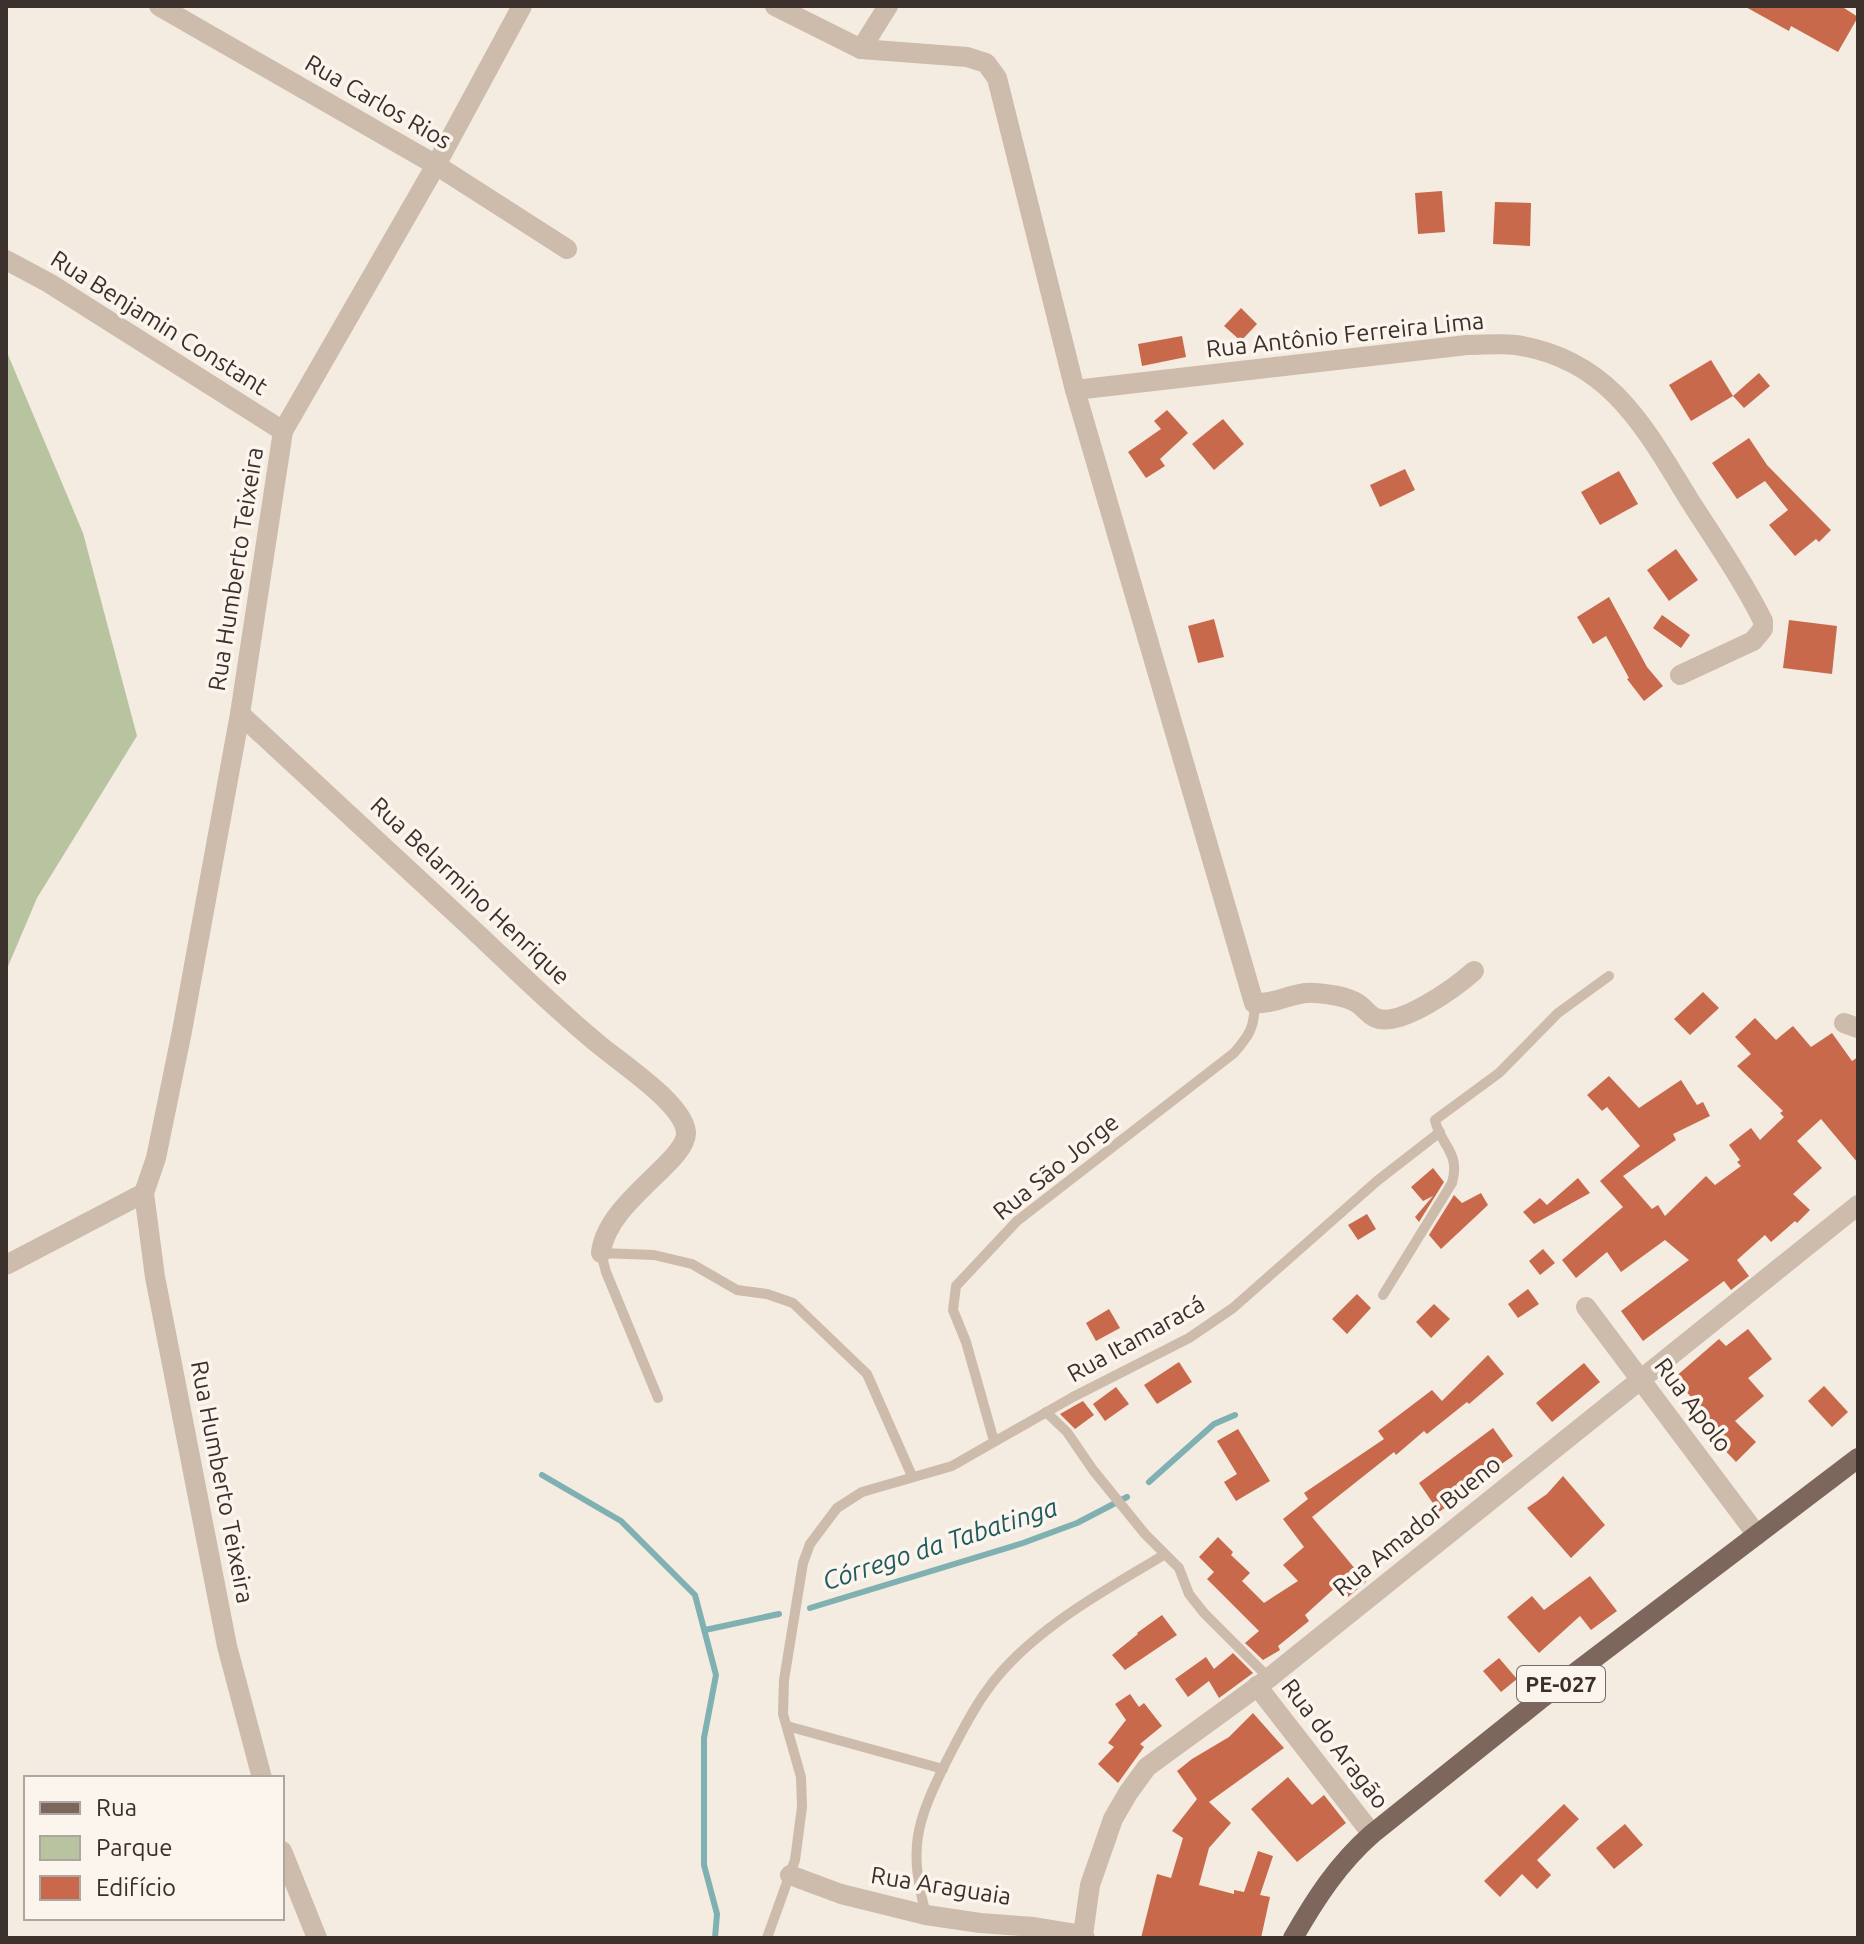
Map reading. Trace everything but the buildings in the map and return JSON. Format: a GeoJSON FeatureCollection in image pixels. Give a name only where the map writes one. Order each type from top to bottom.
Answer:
{"type":"FeatureCollection","features":[{"type":"Feature","properties":{"kind":"main road","name":"PE-027"},"geometry":{"type":"LineString","coordinates":[[1293,1938],[1325,1884],[1349,1854],[1372,1834],[1542,1698],[1858,1458]]}},
{"type":"Feature","properties":{"kind":"street","name":"Rua Carlos Rios"},"geometry":{"type":"LineString","coordinates":[[159,6],[436,165],[567,249]]}},
{"type":"Feature","properties":{"kind":"street","name":"Rua Humberto Teixeira"},"geometry":{"type":"LineString","coordinates":[[261,1776],[227,1646],[155,1277],[144,1193],[156,1158],[182,1031],[240,714],[283,431],[436,165],[522,6]]}},
{"type":"Feature","properties":{"kind":"street"},"geometry":{"type":"LineString","coordinates":[[775,6],[861,49],[967,57],[978,59],[993,69],[1001,89],[1075,390],[1254,1003],[1268,1004],[1297,994],[1319,993],[1349,999],[1373,1017],[1392,1021],[1412,1012],[1474,971]]}},
{"type":"Feature","properties":{"kind":"street"},"geometry":{"type":"LineString","coordinates":[[861,49],[888,6]]}},
{"type":"Feature","properties":{"kind":"street","name":"Rua Benjamin Constant"},"geometry":{"type":"LineString","coordinates":[[6,260],[49,283],[283,431]]}},
{"type":"Feature","properties":{"kind":"street","name":"Rua Antônio Ferreira Lima"},"geometry":{"type":"LineString","coordinates":[[1075,390],[1467,345],[1514,344],[1551,352],[1582,366],[1612,389],[1642,423],[1763,621],[1760,635],[1753,641],[1680,675]]}},
{"type":"Feature","properties":{"kind":"street","name":"Rua Belarmino Henrique"},"geometry":{"type":"LineString","coordinates":[[240,714],[581,1030],[668,1102],[683,1120],[685,1140],[609,1226],[601,1253]]}},
{"type":"Feature","properties":{"kind":"street"},"geometry":{"type":"LineString","coordinates":[[6,1265],[144,1193]]}},
{"type":"Feature","properties":{"kind":"street","name":"Rua Amador Bueno"},"geometry":{"type":"LineString","coordinates":[[1084,1937],[1090,1885],[1099,1856],[1113,1819],[1147,1767],[1263,1682],[1858,1205]]}},
{"type":"Feature","properties":{"kind":"street","name":"Rua Apolo"},"geometry":{"type":"LineString","coordinates":[[1586,1307],[1757,1535]]}},
{"type":"Feature","properties":{"kind":"street","name":"Rua do Aragão"},"geometry":{"type":"LineString","coordinates":[[1263,1682],[1372,1834]]}},
{"type":"Feature","properties":{"kind":"street"},"geometry":{"type":"LineString","coordinates":[[284,1856],[317,1938]]}},
{"type":"Feature","properties":{"kind":"street","name":"Rua Araguaia"},"geometry":{"type":"LineString","coordinates":[[790,1875],[841,1894],[926,1915],[1018,1925],[1084,1937]]}},
{"type":"Feature","properties":{"kind":"lane","name":"Rua Itamaracá"},"geometry":{"type":"LineString","coordinates":[[787,1726],[782,1701],[784,1680],[803,1563],[820,1528],[837,1508],[862,1492],[952,1466],[1046,1412],[1189,1338],[1233,1308],[1438,1129],[1437,1118],[1499,1073],[1538,1031],[1609,976]]}},
{"type":"Feature","properties":{"kind":"lane","name":"Rua São Jorge"},"geometry":{"type":"LineString","coordinates":[[994,1441],[966,1342],[953,1310],[956,1286],[1017,1221],[1234,1053],[1251,1034],[1254,1003]]}},
{"type":"Feature","properties":{"kind":"lane"},"geometry":{"type":"LineString","coordinates":[[1383,1295],[1452,1183],[1454,1159],[1438,1129]]}},
{"type":"Feature","properties":{"kind":"lane"},"geometry":{"type":"LineString","coordinates":[[658,1398],[601,1253],[654,1255],[692,1264],[737,1290],[782,1297],[793,1303],[867,1374],[912,1476]]}},
{"type":"Feature","properties":{"kind":"lane"},"geometry":{"type":"LineString","coordinates":[[1046,1412],[1067,1432],[1093,1470],[1164,1555],[1179,1568],[1189,1594],[1263,1682]]}},
{"type":"Feature","properties":{"kind":"lane"},"geometry":{"type":"LineString","coordinates":[[926,1915],[916,1879],[916,1845],[927,1803],[985,1692],[1032,1643],[1093,1598],[1164,1555]]}},
{"type":"Feature","properties":{"kind":"lane"},"geometry":{"type":"LineString","coordinates":[[787,1726],[943,1769]]}},
{"type":"Feature","properties":{"kind":"lane"},"geometry":{"type":"LineString","coordinates":[[767,1938],[795,1860],[802,1807],[801,1777],[787,1726]]}},
{"type":"Feature","properties":{"kind":"green space"},"geometry":{"type":"Polygon","coordinates":[[[6,350],[83,533],[137,736],[37,898],[6,971],[6,350]]]}},
{"type":"Feature","properties":{"kind":"waterway","name":"Córrego da Tabatinga"},"geometry":{"type":"LineString","coordinates":[[1149,1482],[1214,1424],[1235,1415]]}},
{"type":"Feature","properties":{"kind":"waterway","name":"Córrego da Tabatinga"},"geometry":{"type":"LineString","coordinates":[[542,1475],[621,1521],[695,1595],[716,1675],[704,1738],[704,1865],[717,1914],[715,1938]]}},
{"type":"Feature","properties":{"kind":"waterway","name":"Córrego da Tabatinga"},"geometry":{"type":"LineString","coordinates":[[810,1608],[1023,1543],[1077,1523],[1127,1497]]}},
{"type":"Feature","properties":{"kind":"waterway","name":"Córrego da Tabatinga"},"geometry":{"type":"LineString","coordinates":[[705,1630],[779,1614]]}}]}
